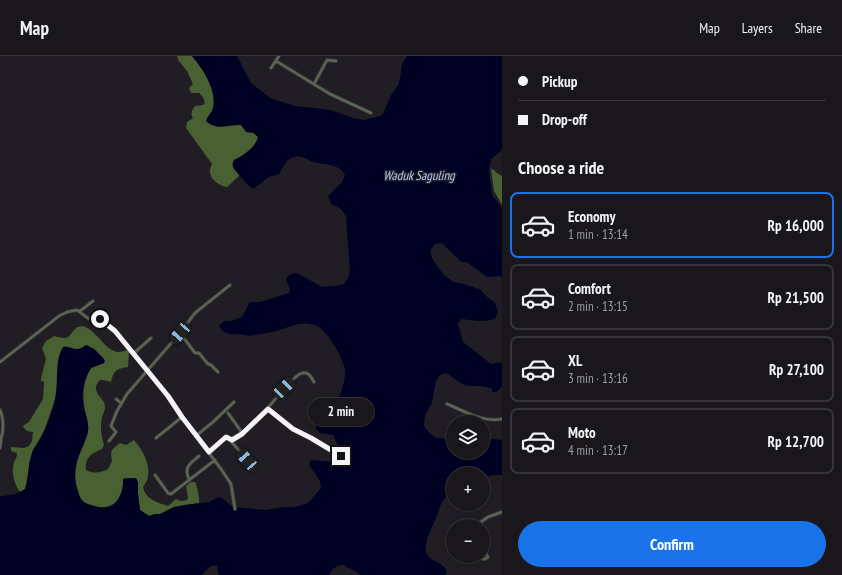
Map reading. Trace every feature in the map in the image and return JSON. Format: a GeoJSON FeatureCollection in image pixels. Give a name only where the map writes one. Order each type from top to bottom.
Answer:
{"type":"FeatureCollection","features":[{"type":"Feature","properties":{"kind":"street"},"geometry":{"type":"LineString","coordinates":[[270,68],[279,56]]}},
{"type":"Feature","properties":{"kind":"street"},"geometry":{"type":"LineString","coordinates":[[314,84],[327,60],[336,61]]}},
{"type":"Feature","properties":{"kind":"street"},"geometry":{"type":"LineString","coordinates":[[276,61],[348,103],[371,113]]}},
{"type":"Feature","properties":{"kind":"street"},"geometry":{"type":"LineString","coordinates":[[109,442],[116,433],[111,425],[121,403],[127,394],[180,333],[199,308],[230,285]]}},
{"type":"Feature","properties":{"kind":"street"},"geometry":{"type":"LineString","coordinates":[[80,311],[93,301]]}},
{"type":"Feature","properties":{"kind":"street"},"geometry":{"type":"LineString","coordinates":[[0,362],[59,316],[75,310],[80,311],[89,319],[100,319],[115,331],[134,354],[168,396],[215,460],[231,483],[235,509]]}},
{"type":"Feature","properties":{"kind":"street"},"geometry":{"type":"LineString","coordinates":[[180,333],[195,353],[199,353],[208,364],[218,372]]}},
{"type":"Feature","properties":{"kind":"street"},"geometry":{"type":"LineString","coordinates":[[134,354],[151,338]]}},
{"type":"Feature","properties":{"kind":"street"},"geometry":{"type":"LineString","coordinates":[[209,452],[226,437],[233,440],[243,434],[268,409],[284,388],[299,374],[308,374],[314,382]]}},
{"type":"Feature","properties":{"kind":"street"},"geometry":{"type":"LineString","coordinates":[[116,399],[121,403]]}},
{"type":"Feature","properties":{"kind":"street"},"geometry":{"type":"LineString","coordinates":[[197,435],[234,402]]}},
{"type":"Feature","properties":{"kind":"street"},"geometry":{"type":"LineString","coordinates":[[447,404],[479,417],[491,420],[502,419]]}},
{"type":"Feature","properties":{"kind":"street"},"geometry":{"type":"LineString","coordinates":[[268,409],[293,429],[341,456]]}},
{"type":"Feature","properties":{"kind":"street"},"geometry":{"type":"LineString","coordinates":[[0,410],[3,422],[0,448]]}},
{"type":"Feature","properties":{"kind":"street"},"geometry":{"type":"LineString","coordinates":[[228,413],[243,434]]}},
{"type":"Feature","properties":{"kind":"street"},"geometry":{"type":"LineString","coordinates":[[156,438],[182,417]]}},
{"type":"Feature","properties":{"kind":"street"},"geometry":{"type":"LineString","coordinates":[[228,438],[254,468]]}},
{"type":"Feature","properties":{"kind":"street"},"geometry":{"type":"LineString","coordinates":[[189,479],[186,473],[188,467],[199,456]]}},
{"type":"Feature","properties":{"kind":"street"},"geometry":{"type":"LineString","coordinates":[[155,475],[170,494],[215,460]]}},
{"type":"Feature","properties":{"kind":"street"},"geometry":{"type":"LineString","coordinates":[[485,519],[502,512]]}},
{"type":"Feature","properties":{"kind":"green space"},"geometry":{"type":"Polygon","coordinates":[[[177,56],[192,56],[207,77],[213,93],[214,102],[208,117],[210,124],[218,127],[241,125],[258,137],[252,148],[234,160],[234,168],[240,175],[227,187],[218,184],[213,179],[210,173],[212,164],[186,128],[187,122],[193,118],[192,112],[195,106],[203,105],[205,103],[203,97],[199,93],[191,93],[189,88],[193,84],[187,71],[178,60],[177,56]]]}},
{"type":"Feature","properties":{"kind":"green space"},"geometry":{"type":"Polygon","coordinates":[[[491,169],[502,176],[502,205],[494,191],[491,169]]]}},
{"type":"Feature","properties":{"kind":"green space"},"geometry":{"type":"Polygon","coordinates":[[[83,326],[92,331],[109,348],[118,352],[127,350],[129,352],[128,367],[121,368],[116,371],[111,382],[100,380],[97,384],[97,392],[105,404],[101,428],[104,445],[102,449],[90,456],[86,462],[86,470],[97,472],[108,469],[112,461],[111,452],[113,449],[120,443],[126,445],[134,440],[147,461],[148,477],[143,487],[149,498],[168,506],[176,499],[181,501],[187,500],[186,486],[191,482],[195,482],[197,486],[199,503],[174,507],[160,514],[149,516],[140,510],[138,482],[134,478],[124,478],[121,494],[112,506],[107,508],[99,508],[81,499],[76,484],[75,472],[88,432],[84,403],[84,385],[91,368],[104,363],[104,359],[94,349],[86,345],[79,349],[71,348],[59,363],[58,389],[55,400],[44,431],[34,449],[29,464],[29,476],[25,489],[20,492],[18,489],[13,470],[17,453],[11,451],[11,447],[24,448],[29,446],[32,441],[33,432],[27,431],[23,427],[29,422],[43,399],[44,382],[41,381],[41,378],[46,359],[42,348],[46,341],[54,336],[66,338],[77,327],[83,326]]]}},
{"type":"Feature","properties":{"kind":"water","name":"Waduk Saguling"},"geometry":{"type":"Polygon","coordinates":[[[192,56],[237,56],[251,83],[270,98],[295,106],[331,110],[353,118],[364,120],[383,114],[391,95],[399,84],[402,64],[407,56],[502,56],[502,150],[491,159],[489,171],[492,195],[502,208],[502,278],[500,276],[487,277],[467,262],[461,262],[442,243],[435,244],[430,251],[433,260],[443,274],[453,282],[481,290],[495,303],[498,312],[495,319],[478,321],[462,319],[458,323],[463,342],[491,364],[502,362],[502,387],[496,392],[493,392],[491,388],[488,387],[469,386],[460,383],[446,373],[440,375],[436,381],[432,403],[425,416],[424,426],[430,433],[433,436],[446,439],[446,459],[490,459],[490,439],[502,440],[502,475],[490,476],[490,467],[446,467],[446,498],[442,502],[426,545],[427,554],[431,559],[445,568],[447,572],[445,575],[361,575],[344,565],[335,567],[329,575],[219,575],[217,565],[215,565],[210,567],[202,575],[0,575],[0,496],[7,496],[25,489],[31,455],[45,430],[54,404],[59,359],[63,347],[79,349],[86,345],[94,349],[105,361],[104,363],[91,368],[83,388],[83,404],[88,422],[88,432],[77,460],[75,476],[80,498],[89,505],[107,507],[112,505],[120,497],[123,479],[136,478],[138,482],[140,510],[149,516],[160,514],[174,507],[209,502],[219,497],[235,507],[265,510],[295,507],[308,503],[321,488],[320,481],[309,465],[311,460],[334,462],[339,458],[339,449],[333,435],[320,433],[316,429],[317,410],[332,405],[336,402],[341,393],[345,376],[345,369],[341,358],[324,332],[315,325],[304,323],[273,332],[249,336],[229,334],[222,330],[219,326],[224,321],[231,321],[242,317],[250,302],[260,302],[289,293],[290,290],[286,279],[289,275],[297,273],[322,287],[344,284],[350,271],[346,216],[341,209],[331,204],[328,196],[342,182],[345,175],[335,166],[314,162],[302,157],[293,157],[286,162],[279,174],[269,177],[253,189],[251,188],[236,172],[233,164],[234,160],[252,148],[258,137],[254,133],[246,132],[241,125],[219,127],[206,121],[212,111],[214,101],[211,87],[205,73],[192,56]]]}},
{"type":"Feature","properties":{"kind":"route"},"geometry":{"type":"LineString","coordinates":[[100,319],[115,331],[168,396],[209,452],[226,437],[232,440],[242,434],[268,409],[287,426],[341,456]]}}]}
